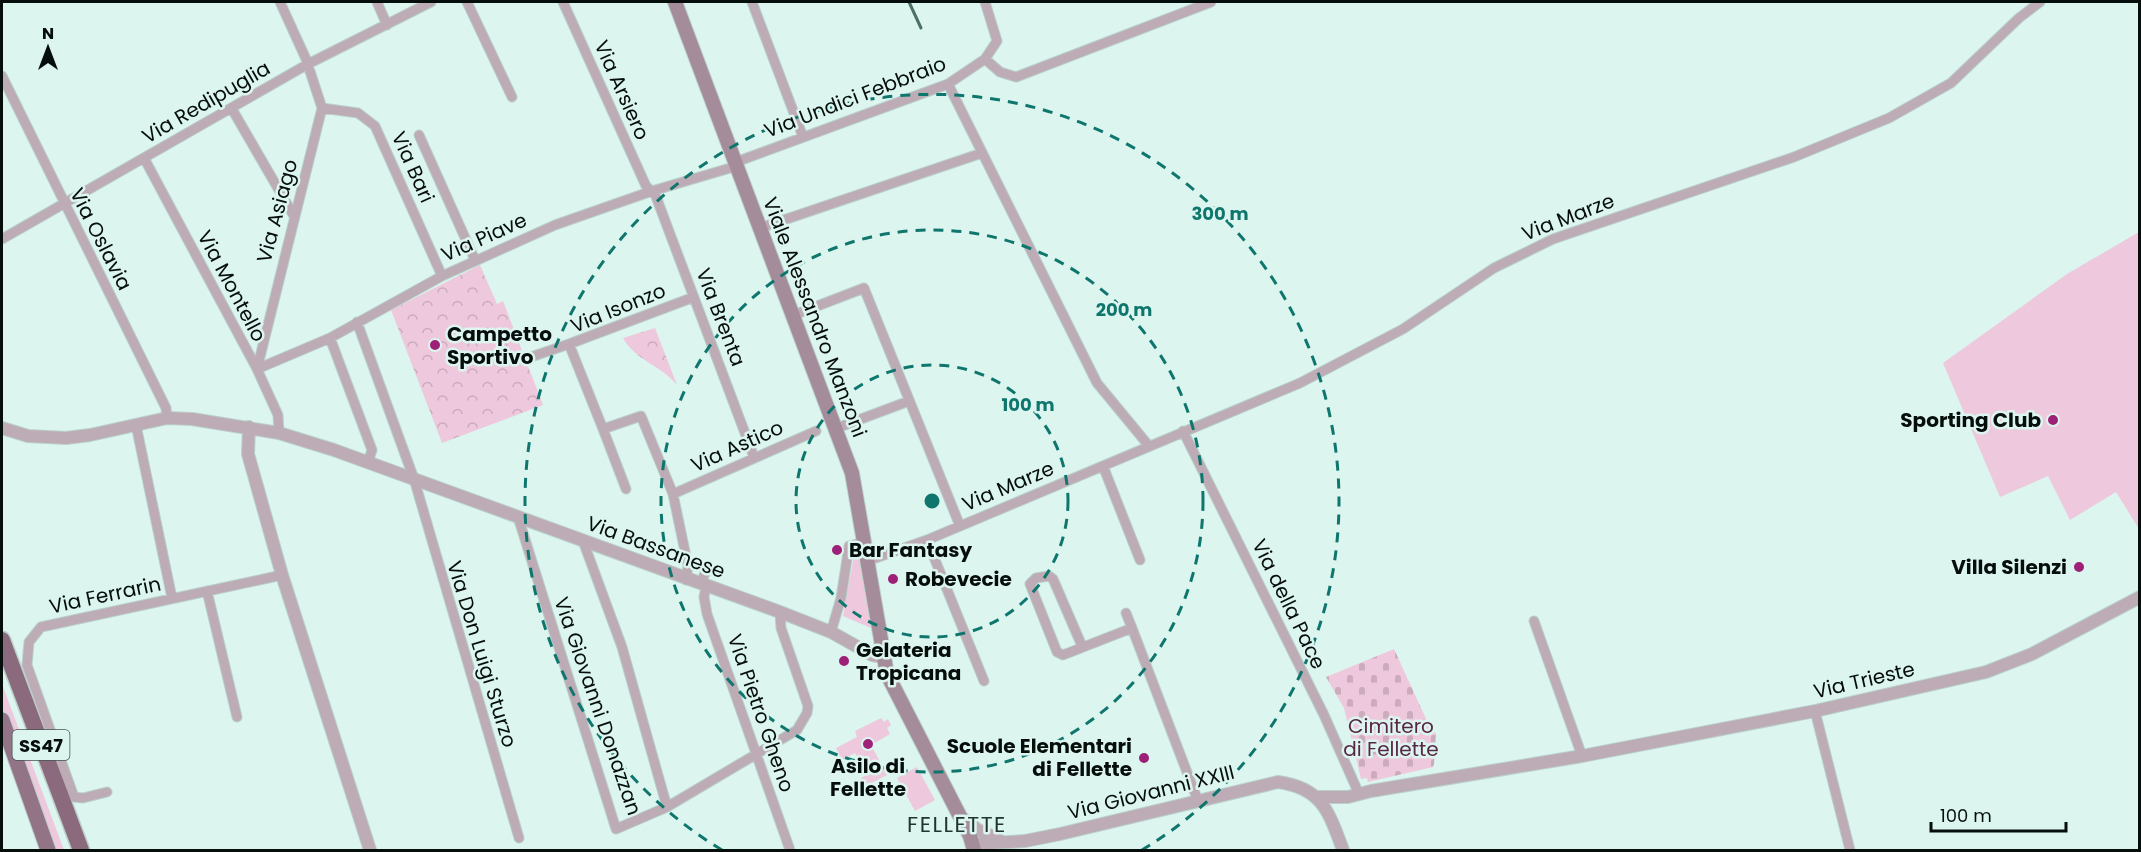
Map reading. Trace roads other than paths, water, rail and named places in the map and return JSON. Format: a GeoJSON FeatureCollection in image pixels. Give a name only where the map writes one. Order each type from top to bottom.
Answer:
{"type":"FeatureCollection","features":[{"type":"Feature","properties":{"kind":"highway","name":"SS47"},"geometry":{"type":"LineString","coordinates":[[2,640],[81,850]]}},
{"type":"Feature","properties":{"kind":"highway","name":"SS47"},"geometry":{"type":"LineString","coordinates":[[2,667],[74,850]]}},
{"type":"Feature","properties":{"kind":"main road","name":"Viale Alessandro Manzoni"},"geometry":{"type":"LineString","coordinates":[[675,2],[852,473],[882,657]]}},
{"type":"Feature","properties":{"kind":"main road","name":"Via Giovanni XXIII"},"geometry":{"type":"LineString","coordinates":[[882,657],[900,703],[960,816],[973,847]]}},
{"type":"Feature","properties":{"kind":"main road"},"geometry":{"type":"LineString","coordinates":[[2,720],[48,850]]}},
{"type":"Feature","properties":{"kind":"street"},"geometry":{"type":"LineString","coordinates":[[280,2],[308,64],[322,108]]}},
{"type":"Feature","properties":{"kind":"street"},"geometry":{"type":"LineString","coordinates":[[377,2],[387,25]]}},
{"type":"Feature","properties":{"kind":"street","name":"Via Redipuglia"},"geometry":{"type":"LineString","coordinates":[[2,239],[308,64],[431,2]]}},
{"type":"Feature","properties":{"kind":"street"},"geometry":{"type":"LineString","coordinates":[[467,2],[512,97]]}},
{"type":"Feature","properties":{"kind":"street","name":"Via Arsiero"},"geometry":{"type":"LineString","coordinates":[[563,2],[646,186],[652,191]]}},
{"type":"Feature","properties":{"kind":"street"},"geometry":{"type":"LineString","coordinates":[[752,2],[803,137]]}},
{"type":"Feature","properties":{"kind":"street"},"geometry":{"type":"LineString","coordinates":[[985,2],[998,41],[985,59],[1000,72],[1016,77],[1211,2]]}},
{"type":"Feature","properties":{"kind":"street","name":"Via Marze"},"geometry":{"type":"LineString","coordinates":[[867,561],[927,540],[1300,383],[1403,328],[1494,268],[1553,239],[1794,157],[1889,118],[1951,83],[2019,18],[2040,2]]}},
{"type":"Feature","properties":{"kind":"street","name":"Via Undici Febbraio"},"geometry":{"type":"LineString","coordinates":[[736,164],[948,84],[985,59]]}},
{"type":"Feature","properties":{"kind":"street","name":"Via Oslavia"},"geometry":{"type":"LineString","coordinates":[[2,75],[64,205],[166,408],[167,418]]}},
{"type":"Feature","properties":{"kind":"street"},"geometry":{"type":"LineString","coordinates":[[948,84],[1097,383],[1149,446]]}},
{"type":"Feature","properties":{"kind":"street","name":"Via Asiago"},"geometry":{"type":"LineString","coordinates":[[257,369],[322,108]]}},
{"type":"Feature","properties":{"kind":"street","name":"Via Bari"},"geometry":{"type":"LineString","coordinates":[[322,108],[358,113],[375,126],[442,276]]}},
{"type":"Feature","properties":{"kind":"street"},"geometry":{"type":"LineString","coordinates":[[232,109],[294,216]]}},
{"type":"Feature","properties":{"kind":"street"},"geometry":{"type":"LineString","coordinates":[[418,135],[475,260]]}},
{"type":"Feature","properties":{"kind":"street"},"geometry":{"type":"LineString","coordinates":[[760,228],[982,153]]}},
{"type":"Feature","properties":{"kind":"street","name":"Via Montello"},"geometry":{"type":"LineString","coordinates":[[144,158],[257,369],[278,415],[279,433]]}},
{"type":"Feature","properties":{"kind":"street","name":"Via Piave"},"geometry":{"type":"LineString","coordinates":[[257,369],[330,338],[442,276],[555,225],[736,164]]}},
{"type":"Feature","properties":{"kind":"street","name":"Via Brenta"},"geometry":{"type":"LineString","coordinates":[[652,191],[754,457]]}},
{"type":"Feature","properties":{"kind":"street"},"geometry":{"type":"LineString","coordinates":[[794,315],[864,288],[960,526]]}},
{"type":"Feature","properties":{"kind":"street","name":"Via Isonzo"},"geometry":{"type":"LineString","coordinates":[[525,359],[694,297]]}},
{"type":"Feature","properties":{"kind":"street"},"geometry":{"type":"LineString","coordinates":[[357,322],[414,479]]}},
{"type":"Feature","properties":{"kind":"street"},"geometry":{"type":"LineString","coordinates":[[330,338],[372,450],[368,462]]}},
{"type":"Feature","properties":{"kind":"street","name":"Via Isonzo"},"geometry":{"type":"LineString","coordinates":[[569,344],[626,489]]}},
{"type":"Feature","properties":{"kind":"street"},"geometry":{"type":"LineString","coordinates":[[837,428],[909,401]]}},
{"type":"Feature","properties":{"kind":"street"},"geometry":{"type":"LineString","coordinates":[[603,429],[641,416],[673,494],[688,566],[687,580]]}},
{"type":"Feature","properties":{"kind":"street","name":"Via Bassanese"},"geometry":{"type":"LineString","coordinates":[[2,428],[28,436],[59,438],[90,435],[167,418],[192,419],[279,433],[368,462],[780,612],[831,632],[872,655],[882,657]]}},
{"type":"Feature","properties":{"kind":"street"},"geometry":{"type":"LineString","coordinates":[[136,425],[172,598]]}},
{"type":"Feature","properties":{"kind":"street"},"geometry":{"type":"LineString","coordinates":[[249,427],[248,454],[282,575],[370,850]]}},
{"type":"Feature","properties":{"kind":"street","name":"Via Astico"},"geometry":{"type":"LineString","coordinates":[[673,494],[816,431]]}},
{"type":"Feature","properties":{"kind":"street","name":"Via della Pace"},"geometry":{"type":"LineString","coordinates":[[1184,431],[1324,715],[1354,796]]}},
{"type":"Feature","properties":{"kind":"street"},"geometry":{"type":"LineString","coordinates":[[1103,466],[1140,560]]}},
{"type":"Feature","properties":{"kind":"street","name":"Via Don Luigi Sturzo"},"geometry":{"type":"LineString","coordinates":[[414,479],[432,547],[519,838]]}},
{"type":"Feature","properties":{"kind":"street","name":"Via Giovanni Donazzan"},"geometry":{"type":"LineString","coordinates":[[518,517],[616,829],[667,807],[790,736],[807,713],[806,698],[785,636],[780,612]]}},
{"type":"Feature","properties":{"kind":"street"},"geometry":{"type":"LineString","coordinates":[[927,540],[984,681]]}},
{"type":"Feature","properties":{"kind":"street"},"geometry":{"type":"LineString","coordinates":[[583,541],[622,647],[667,807]]}},
{"type":"Feature","properties":{"kind":"street"},"geometry":{"type":"LineString","coordinates":[[831,632],[841,598],[849,546],[864,542]]}},
{"type":"Feature","properties":{"kind":"street"},"geometry":{"type":"LineString","coordinates":[[703,585],[708,567]]}},
{"type":"Feature","properties":{"kind":"street","name":"Via Ferrarin"},"geometry":{"type":"LineString","coordinates":[[107,792],[83,798],[74,797],[27,665],[29,642],[41,627],[282,575]]}},
{"type":"Feature","properties":{"kind":"street"},"geometry":{"type":"LineString","coordinates":[[1082,646],[1053,579],[1049,576],[1036,578],[1030,584],[1057,652],[1063,655],[1132,628]]}},
{"type":"Feature","properties":{"kind":"street","name":"Via Pietro Gheno"},"geometry":{"type":"LineString","coordinates":[[703,585],[707,614],[790,850]]}},
{"type":"Feature","properties":{"kind":"street"},"geometry":{"type":"LineString","coordinates":[[207,591],[237,717]]}},
{"type":"Feature","properties":{"kind":"street","name":"Via Trieste"},"geometry":{"type":"LineString","coordinates":[[1317,797],[1354,796],[1582,756],[1815,711],[2008,665],[2139,597]]}},
{"type":"Feature","properties":{"kind":"street"},"geometry":{"type":"LineString","coordinates":[[1126,613],[1198,801]]}},
{"type":"Feature","properties":{"kind":"street"},"geometry":{"type":"LineString","coordinates":[[1534,621],[1582,756]]}},
{"type":"Feature","properties":{"kind":"street"},"geometry":{"type":"LineString","coordinates":[[1815,711],[1850,850]]}},
{"type":"Feature","properties":{"kind":"street","name":"Via Giovanni XXIII"},"geometry":{"type":"LineString","coordinates":[[973,847],[1004,846],[1270,783],[1287,783],[1302,788],[1317,797]]}},
{"type":"Feature","properties":{"kind":"street"},"geometry":{"type":"LineString","coordinates":[[1329,814],[1354,796]]}},
{"type":"Feature","properties":{"kind":"street"},"geometry":{"type":"LineString","coordinates":[[1317,797],[1329,814],[1343,850]]}},
{"type":"Feature","properties":{"kind":"street","name":"Via Giovanni XXIII"},"geometry":{"type":"LineString","coordinates":[[960,816],[1004,846]]}},
{"type":"Feature","properties":{"kind":"waterway"},"geometry":{"type":"LineString","coordinates":[[909,2],[921,28]]}},
{"type":"Feature","properties":{"kind":"place","name":"Campetto Sportivo"},"geometry":{"type":"Point","coordinates":[435,345]}},
{"type":"Feature","properties":{"kind":"place","name":"Sporting Club"},"geometry":{"type":"Point","coordinates":[2053,420]}},
{"type":"Feature","properties":{"kind":"place","name":"Bar Fantasy"},"geometry":{"type":"Point","coordinates":[837,550]}},
{"type":"Feature","properties":{"kind":"place","name":"Villa Silenzi"},"geometry":{"type":"Point","coordinates":[2079,567]}},
{"type":"Feature","properties":{"kind":"place","name":"Robevecie"},"geometry":{"type":"Point","coordinates":[893,579]}},
{"type":"Feature","properties":{"kind":"place","name":"Gelateria Tropicana"},"geometry":{"type":"Point","coordinates":[844,661]}},
{"type":"Feature","properties":{"kind":"place","name":"Asilo di Fellette"},"geometry":{"type":"Point","coordinates":[868,744]}},
{"type":"Feature","properties":{"kind":"place","name":"Scuole Elementari di Fellette"},"geometry":{"type":"Point","coordinates":[1144,758]}},
{"type":"Feature","properties":{"kind":"district","name":"FELLETTE"},"geometry":{"type":"Point","coordinates":[957,824]}},
{"type":"Feature","properties":{"kind":"park label","name":"Cimitero di Fellette"},"geometry":{"type":"Point","coordinates":[1391,738]}}]}
